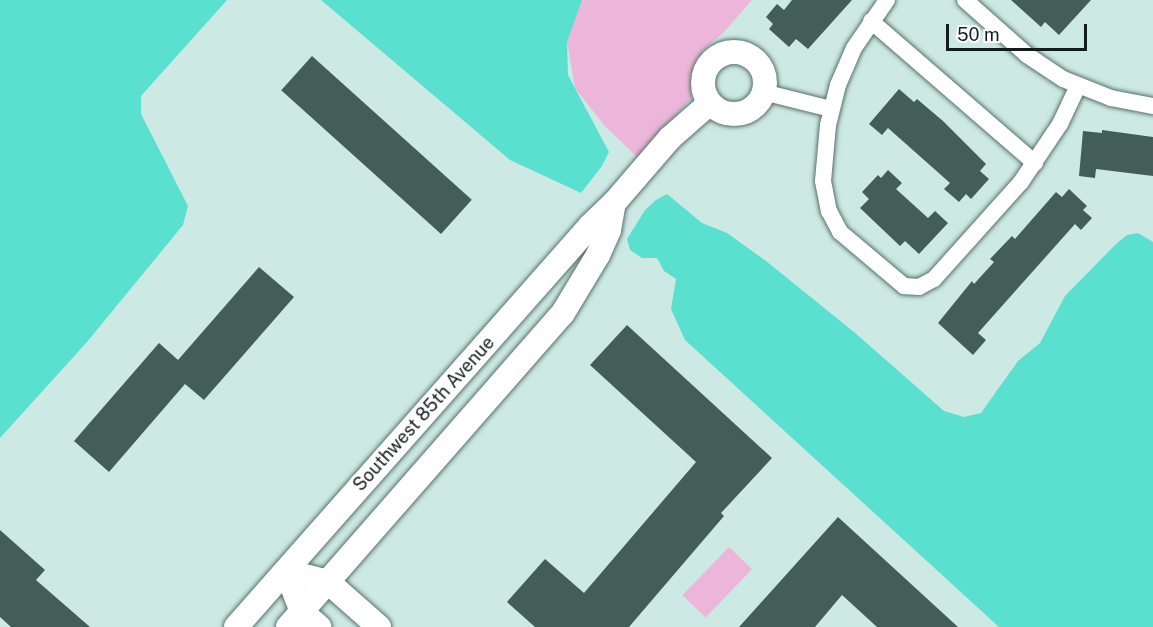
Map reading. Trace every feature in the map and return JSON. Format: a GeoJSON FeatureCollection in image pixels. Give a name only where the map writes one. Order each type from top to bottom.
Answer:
{"type":"FeatureCollection","features":[{"type":"Feature","properties":{"kind":"street"},"geometry":{"type":"LineString","coordinates":[[887,0],[871,21],[849,58],[831,109],[825,143],[823,181],[832,217],[845,237],[904,286],[924,285],[937,276],[1035,164],[1060,124],[1078,86]]}},
{"type":"Feature","properties":{"kind":"street"},"geometry":{"type":"LineString","coordinates":[[964,0],[1037,63],[1078,86],[1111,98],[1153,106]]}},
{"type":"Feature","properties":{"kind":"street"},"geometry":{"type":"LineString","coordinates":[[871,21],[1035,164]]}},
{"type":"Feature","properties":{"kind":"street"},"geometry":{"type":"LineString","coordinates":[[728,52],[746,54],[760,66],[764,74],[763,93],[754,106],[740,113],[724,112],[711,103],[706,95],[704,77],[712,61],[728,52]]}},
{"type":"Feature","properties":{"kind":"street"},"geometry":{"type":"LineString","coordinates":[[763,93],[831,109]]}},
{"type":"Feature","properties":{"kind":"street","name":"Southwest 85th Avenue"},"geometry":{"type":"LineString","coordinates":[[236,627],[590,226],[614,203],[670,138],[711,103]]}},
{"type":"Feature","properties":{"kind":"street","name":"Southwest 85th Avenue"},"geometry":{"type":"LineString","coordinates":[[303,622],[328,582],[567,308],[604,243],[614,203]]}},
{"type":"Feature","properties":{"kind":"street"},"geometry":{"type":"LineString","coordinates":[[286,571],[328,582],[379,627]]}},
{"type":"Feature","properties":{"kind":"street"},"geometry":{"type":"LineString","coordinates":[[286,571],[303,622]]}},
{"type":"Feature","properties":{"kind":"shaded area"},"geometry":{"type":"Polygon","coordinates":[[[0,0],[227,0],[141,96],[141,114],[188,206],[183,225],[87,342],[0,438],[0,0]]]}},
{"type":"Feature","properties":{"kind":"shaded area"},"geometry":{"type":"Polygon","coordinates":[[[321,0],[582,0],[567,42],[568,75],[609,152],[602,166],[581,193],[510,160],[321,0]]]}},
{"type":"Feature","properties":{"kind":"shaded area"},"geometry":{"type":"Polygon","coordinates":[[[580,0],[752,0],[723,33],[703,50],[693,71],[691,98],[638,158],[604,125],[575,88],[567,42],[580,0]]]}},
{"type":"Feature","properties":{"kind":"shaded area"},"geometry":{"type":"Polygon","coordinates":[[[667,194],[702,223],[727,233],[766,261],[854,332],[944,411],[964,417],[981,413],[1018,361],[1040,343],[1065,296],[1116,244],[1127,235],[1138,233],[1153,242],[1153,627],[999,627],[685,340],[671,309],[676,279],[664,271],[657,258],[642,258],[630,250],[627,239],[645,210],[667,194]]]}},
{"type":"Feature","properties":{"kind":"shaded area"},"geometry":{"type":"Polygon","coordinates":[[[729,547],[752,569],[705,617],[682,595],[729,547]]]}},
{"type":"Feature","properties":{"kind":"building"},"geometry":{"type":"Polygon","coordinates":[[[792,0],[852,0],[808,49],[796,39],[789,47],[769,29],[773,24],[766,17],[777,4],[784,10],[792,0]]]}},
{"type":"Feature","properties":{"kind":"building"},"geometry":{"type":"Polygon","coordinates":[[[1011,0],[1091,0],[1059,35],[1045,22],[1041,27],[1011,0]]]}},
{"type":"Feature","properties":{"kind":"building"},"geometry":{"type":"Polygon","coordinates":[[[312,56],[472,200],[441,234],[281,90],[312,56]]]}},
{"type":"Feature","properties":{"kind":"building"},"geometry":{"type":"Polygon","coordinates":[[[899,89],[914,102],[917,99],[943,121],[986,164],[980,171],[989,179],[971,199],[966,194],[959,202],[944,189],[950,183],[888,128],[882,135],[869,124],[899,89]]]}},
{"type":"Feature","properties":{"kind":"building"},"geometry":{"type":"Polygon","coordinates":[[[1102,130],[1153,137],[1153,176],[1096,169],[1095,178],[1079,176],[1083,131],[1102,133],[1102,130]]]}},
{"type":"Feature","properties":{"kind":"building"},"geometry":{"type":"Polygon","coordinates":[[[888,170],[902,183],[896,189],[928,218],[935,211],[948,223],[919,254],[905,241],[900,246],[860,208],[869,199],[862,192],[878,175],[881,178],[888,170]]]}},
{"type":"Feature","properties":{"kind":"building"},"geometry":{"type":"Polygon","coordinates":[[[1069,189],[1087,206],[1083,210],[1092,218],[1081,230],[1075,224],[978,333],[986,340],[973,355],[938,323],[972,281],[974,284],[994,262],[990,259],[1012,236],[1015,239],[1056,192],[1062,197],[1069,189]]]}},
{"type":"Feature","properties":{"kind":"building"},"geometry":{"type":"Polygon","coordinates":[[[259,267],[294,297],[204,400],[185,384],[109,472],[74,441],[159,343],[178,360],[259,267]]]}},
{"type":"Feature","properties":{"kind":"building"},"geometry":{"type":"Polygon","coordinates":[[[627,325],[772,458],[721,513],[724,516],[629,627],[535,627],[507,602],[545,559],[584,593],[696,462],[590,365],[627,325]]]}},
{"type":"Feature","properties":{"kind":"building"},"geometry":{"type":"Polygon","coordinates":[[[838,517],[958,627],[877,627],[842,595],[815,627],[739,627],[838,517]]]}},
{"type":"Feature","properties":{"kind":"building"},"geometry":{"type":"Polygon","coordinates":[[[0,530],[45,570],[36,580],[90,627],[11,627],[0,617],[0,530]]]}}]}
